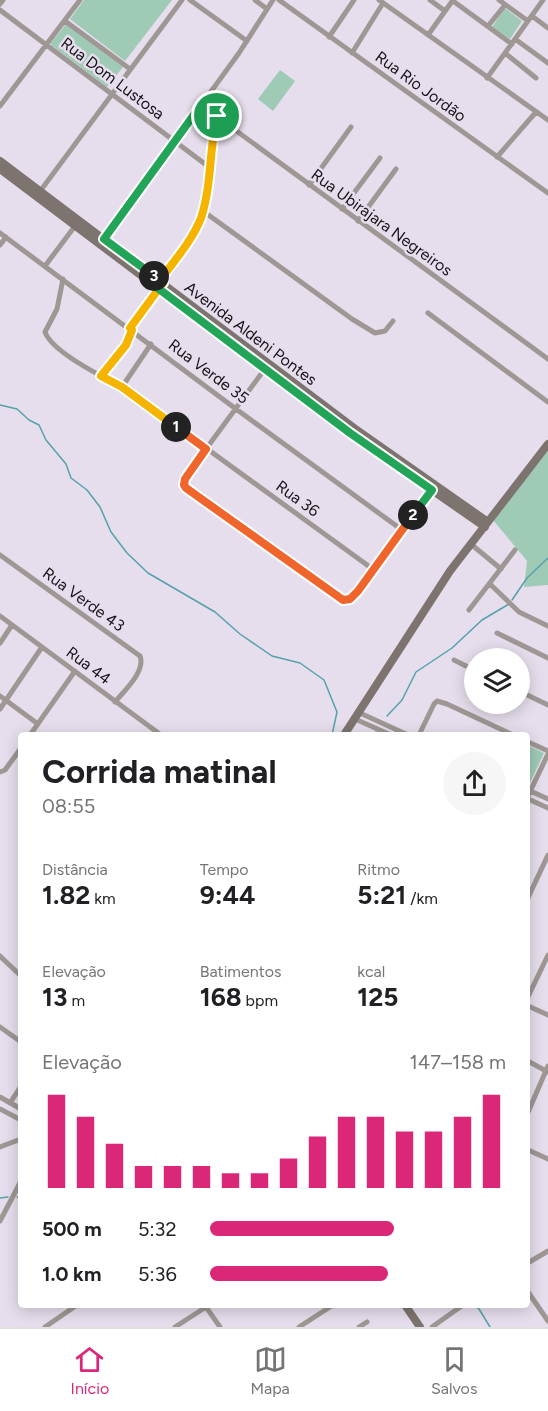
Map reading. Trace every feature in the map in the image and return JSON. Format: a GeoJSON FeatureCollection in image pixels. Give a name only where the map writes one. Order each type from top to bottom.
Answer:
{"type":"FeatureCollection","features":[{"type":"Feature","properties":{"kind":"main road","name":"Avenida Aldeni Pontes"},"geometry":{"type":"LineString","coordinates":[[0,160],[75,226],[159,285],[433,488]]}},
{"type":"Feature","properties":{"kind":"main road","name":"Avenida Aldeni Pontes"},"geometry":{"type":"LineString","coordinates":[[0,169],[104,239],[264,370],[350,433],[486,524]]}},
{"type":"Feature","properties":{"kind":"main road"},"geometry":{"type":"LineString","coordinates":[[346,732],[423,612],[486,524],[548,444]]}},
{"type":"Feature","properties":{"kind":"main road"},"geometry":{"type":"LineString","coordinates":[[407,1308],[420,1327]]}},
{"type":"Feature","properties":{"kind":"street"},"geometry":{"type":"LineString","coordinates":[[0,4],[3,0]]}},
{"type":"Feature","properties":{"kind":"street"},"geometry":{"type":"LineString","coordinates":[[0,106],[80,0]]}},
{"type":"Feature","properties":{"kind":"street"},"geometry":{"type":"LineString","coordinates":[[38,194],[182,0]]}},
{"type":"Feature","properties":{"kind":"street"},"geometry":{"type":"LineString","coordinates":[[190,0],[247,41]]}},
{"type":"Feature","properties":{"kind":"street"},"geometry":{"type":"LineString","coordinates":[[255,0],[267,9]]}},
{"type":"Feature","properties":{"kind":"street"},"geometry":{"type":"LineString","coordinates":[[104,239],[247,41],[273,0]]}},
{"type":"Feature","properties":{"kind":"street","name":"Rua Rio Jordão"},"geometry":{"type":"LineString","coordinates":[[279,0],[548,193]]}},
{"type":"Feature","properties":{"kind":"street"},"geometry":{"type":"LineString","coordinates":[[329,37],[354,0]]}},
{"type":"Feature","properties":{"kind":"street"},"geometry":{"type":"LineString","coordinates":[[430,0],[445,11]]}},
{"type":"Feature","properties":{"kind":"street"},"geometry":{"type":"LineString","coordinates":[[428,35],[453,0],[488,26],[548,63]]}},
{"type":"Feature","properties":{"kind":"street"},"geometry":{"type":"LineString","coordinates":[[499,0],[548,28]]}},
{"type":"Feature","properties":{"kind":"street"},"geometry":{"type":"LineString","coordinates":[[487,78],[543,0]]}},
{"type":"Feature","properties":{"kind":"street"},"geometry":{"type":"LineString","coordinates":[[352,53],[381,2],[545,119],[548,110]]}},
{"type":"Feature","properties":{"kind":"street"},"geometry":{"type":"LineString","coordinates":[[488,26],[505,5]]}},
{"type":"Feature","properties":{"kind":"street","name":"Rua Dom Lustosa"},"geometry":{"type":"LineString","coordinates":[[0,10],[209,167]]}},
{"type":"Feature","properties":{"kind":"street"},"geometry":{"type":"LineString","coordinates":[[65,21],[130,69]]}},
{"type":"Feature","properties":{"kind":"street"},"geometry":{"type":"LineString","coordinates":[[505,53],[536,78]]}},
{"type":"Feature","properties":{"kind":"street","name":"Rua Ubirajara Negreiros"},"geometry":{"type":"LineString","coordinates":[[201,105],[548,359]]}},
{"type":"Feature","properties":{"kind":"street"},"geometry":{"type":"LineString","coordinates":[[497,157],[536,112]]}},
{"type":"Feature","properties":{"kind":"street"},"geometry":{"type":"LineString","coordinates":[[101,376],[126,345],[131,329],[193,233],[203,211],[217,116]]}},
{"type":"Feature","properties":{"kind":"street"},"geometry":{"type":"LineString","coordinates":[[309,185],[351,127]]}},
{"type":"Feature","properties":{"kind":"street"},"geometry":{"type":"LineString","coordinates":[[342,209],[380,158]]}},
{"type":"Feature","properties":{"kind":"street"},"geometry":{"type":"LineString","coordinates":[[358,221],[396,169]]}},
{"type":"Feature","properties":{"kind":"street"},"geometry":{"type":"LineString","coordinates":[[203,211],[352,319],[375,333],[385,331],[393,321]]}},
{"type":"Feature","properties":{"kind":"street"},"geometry":{"type":"LineString","coordinates":[[45,266],[75,226]]}},
{"type":"Feature","properties":{"kind":"street","name":"Rua Verde 35"},"geometry":{"type":"LineString","coordinates":[[0,233],[402,530]]}},
{"type":"Feature","properties":{"kind":"street"},"geometry":{"type":"LineString","coordinates":[[0,245],[6,237]]}},
{"type":"Feature","properties":{"kind":"street","name":"Rua 36"},"geometry":{"type":"LineString","coordinates":[[63,279],[57,309],[45,335],[82,365],[122,387],[374,570]]}},
{"type":"Feature","properties":{"kind":"street"},"geometry":{"type":"LineString","coordinates":[[428,313],[548,402]]}},
{"type":"Feature","properties":{"kind":"street"},"geometry":{"type":"LineString","coordinates":[[122,387],[151,344]]}},
{"type":"Feature","properties":{"kind":"street"},"geometry":{"type":"LineString","coordinates":[[264,370],[185,479],[184,485],[343,600],[350,599],[358,591],[433,488]]}},
{"type":"Feature","properties":{"kind":"street"},"geometry":{"type":"LineString","coordinates":[[472,545],[501,569]]}},
{"type":"Feature","properties":{"kind":"street"},"geometry":{"type":"LineString","coordinates":[[469,610],[514,550]]}},
{"type":"Feature","properties":{"kind":"street","name":"Rua Verde 43"},"geometry":{"type":"LineString","coordinates":[[0,555],[138,654],[142,662],[140,670],[115,702]]}},
{"type":"Feature","properties":{"kind":"street"},"geometry":{"type":"LineString","coordinates":[[490,584],[519,612],[548,626]]}},
{"type":"Feature","properties":{"kind":"street","name":"Rua 44"},"geometry":{"type":"LineString","coordinates":[[0,616],[157,732]]}},
{"type":"Feature","properties":{"kind":"street"},"geometry":{"type":"LineString","coordinates":[[0,643],[12,625]]}},
{"type":"Feature","properties":{"kind":"street"},"geometry":{"type":"LineString","coordinates":[[497,633],[548,658]]}},
{"type":"Feature","properties":{"kind":"street"},"geometry":{"type":"LineString","coordinates":[[0,709],[42,647]]}},
{"type":"Feature","properties":{"kind":"street"},"geometry":{"type":"LineString","coordinates":[[454,660],[464,665]]}},
{"type":"Feature","properties":{"kind":"street"},"geometry":{"type":"LineString","coordinates":[[32,732],[75,671]]}},
{"type":"Feature","properties":{"kind":"street"},"geometry":{"type":"LineString","coordinates":[[0,696],[38,724]]}},
{"type":"Feature","properties":{"kind":"street"},"geometry":{"type":"LineString","coordinates":[[530,696],[548,705]]}},
{"type":"Feature","properties":{"kind":"street"},"geometry":{"type":"LineString","coordinates":[[420,732],[437,701],[507,732]]}},
{"type":"Feature","properties":{"kind":"street"},"geometry":{"type":"LineString","coordinates":[[357,716],[388,732]]}},
{"type":"Feature","properties":{"kind":"street"},"geometry":{"type":"LineString","coordinates":[[530,743],[548,753],[530,786]]}},
{"type":"Feature","properties":{"kind":"street"},"geometry":{"type":"LineString","coordinates":[[1,773],[18,752]]}},
{"type":"Feature","properties":{"kind":"street"},"geometry":{"type":"LineString","coordinates":[[530,791],[548,799]]}},
{"type":"Feature","properties":{"kind":"street"},"geometry":{"type":"LineString","coordinates":[[530,800],[548,808]]}},
{"type":"Feature","properties":{"kind":"street"},"geometry":{"type":"LineString","coordinates":[[530,893],[548,855]]}},
{"type":"Feature","properties":{"kind":"street"},"geometry":{"type":"LineString","coordinates":[[530,994],[548,955]]}},
{"type":"Feature","properties":{"kind":"street"},"geometry":{"type":"LineString","coordinates":[[0,956],[18,973]]}},
{"type":"Feature","properties":{"kind":"street"},"geometry":{"type":"LineString","coordinates":[[530,1005],[548,1015]]}},
{"type":"Feature","properties":{"kind":"street"},"geometry":{"type":"LineString","coordinates":[[0,1027],[18,1040]]}},
{"type":"Feature","properties":{"kind":"street"},"geometry":{"type":"LineString","coordinates":[[530,1062],[547,1070],[530,1108]]}},
{"type":"Feature","properties":{"kind":"street"},"geometry":{"type":"LineString","coordinates":[[9,1102],[18,1090]]}},
{"type":"Feature","properties":{"kind":"street"},"geometry":{"type":"LineString","coordinates":[[0,1097],[18,1107]]}},
{"type":"Feature","properties":{"kind":"street"},"geometry":{"type":"LineString","coordinates":[[0,1108],[18,1118]]}},
{"type":"Feature","properties":{"kind":"street"},"geometry":{"type":"LineString","coordinates":[[0,1147],[18,1140]]}},
{"type":"Feature","properties":{"kind":"street"},"geometry":{"type":"LineString","coordinates":[[530,1151],[548,1159]]}},
{"type":"Feature","properties":{"kind":"street"},"geometry":{"type":"LineString","coordinates":[[0,1221],[18,1187]]}},
{"type":"Feature","properties":{"kind":"street"},"geometry":{"type":"LineString","coordinates":[[530,1261],[548,1251]]}},
{"type":"Feature","properties":{"kind":"street"},"geometry":{"type":"LineString","coordinates":[[530,1295],[547,1318]]}},
{"type":"Feature","properties":{"kind":"street"},"geometry":{"type":"LineString","coordinates":[[45,1327],[73,1308]]}},
{"type":"Feature","properties":{"kind":"street"},"geometry":{"type":"LineString","coordinates":[[175,1327],[204,1308]]}},
{"type":"Feature","properties":{"kind":"street"},"geometry":{"type":"LineString","coordinates":[[207,1308],[220,1327]]}},
{"type":"Feature","properties":{"kind":"street"},"geometry":{"type":"LineString","coordinates":[[302,1326],[329,1308]]}},
{"type":"Feature","properties":{"kind":"street"},"geometry":{"type":"LineString","coordinates":[[432,1327],[459,1308]]}},
{"type":"Feature","properties":{"kind":"street"},"geometry":{"type":"LineString","coordinates":[[359,1327],[367,1322]]}},
{"type":"Feature","properties":{"kind":"green space"},"geometry":{"type":"Polygon","coordinates":[[[84,0],[172,0],[125,61],[70,19],[84,0]]]}},
{"type":"Feature","properties":{"kind":"green space"},"geometry":{"type":"Polygon","coordinates":[[[504,9],[522,21],[510,39],[492,27],[504,9]]]}},
{"type":"Feature","properties":{"kind":"green space"},"geometry":{"type":"Polygon","coordinates":[[[66,24],[123,67],[107,87],[50,44],[66,24]]]}},
{"type":"Feature","properties":{"kind":"green space"},"geometry":{"type":"Polygon","coordinates":[[[280,70],[295,81],[273,111],[258,99],[280,70]]]}},
{"type":"Feature","properties":{"kind":"green space"},"geometry":{"type":"Polygon","coordinates":[[[548,447],[548,585],[524,587],[527,561],[493,520],[548,447]]]}},
{"type":"Feature","properties":{"kind":"green space"},"geometry":{"type":"Polygon","coordinates":[[[530,746],[544,753],[530,783],[530,746]]]}},
{"type":"Feature","properties":{"kind":"waterway"},"geometry":{"type":"LineString","coordinates":[[0,405],[17,409],[29,420],[39,425],[46,440],[66,464],[71,478],[87,490],[100,507],[111,532],[127,553],[148,573],[215,612],[240,634],[272,656],[300,663],[324,680],[337,712],[333,732]]}},
{"type":"Feature","properties":{"kind":"waterway"},"geometry":{"type":"LineString","coordinates":[[512,600],[527,578],[548,558]]}},
{"type":"Feature","properties":{"kind":"waterway"},"geometry":{"type":"LineString","coordinates":[[387,716],[402,700],[416,672],[452,648],[482,620],[509,604]]}},
{"type":"Feature","properties":{"kind":"waterway"},"geometry":{"type":"LineString","coordinates":[[0,1198],[8,1197]]}},
{"type":"Feature","properties":{"kind":"waterway"},"geometry":{"type":"LineString","coordinates":[[478,1308],[490,1327]]}},
{"type":"Feature","properties":{"kind":"route"},"geometry":{"type":"LineString","coordinates":[[217,116],[201,105],[104,239],[160,280],[155,286],[159,289],[234,345],[264,370],[432,490],[350,599],[343,600],[321,586],[186,488],[185,479],[206,449],[122,387],[101,376],[126,345],[132,330],[130,328],[159,289],[163,283],[160,280],[198,225],[208,187],[211,146],[217,116]]}}]}
